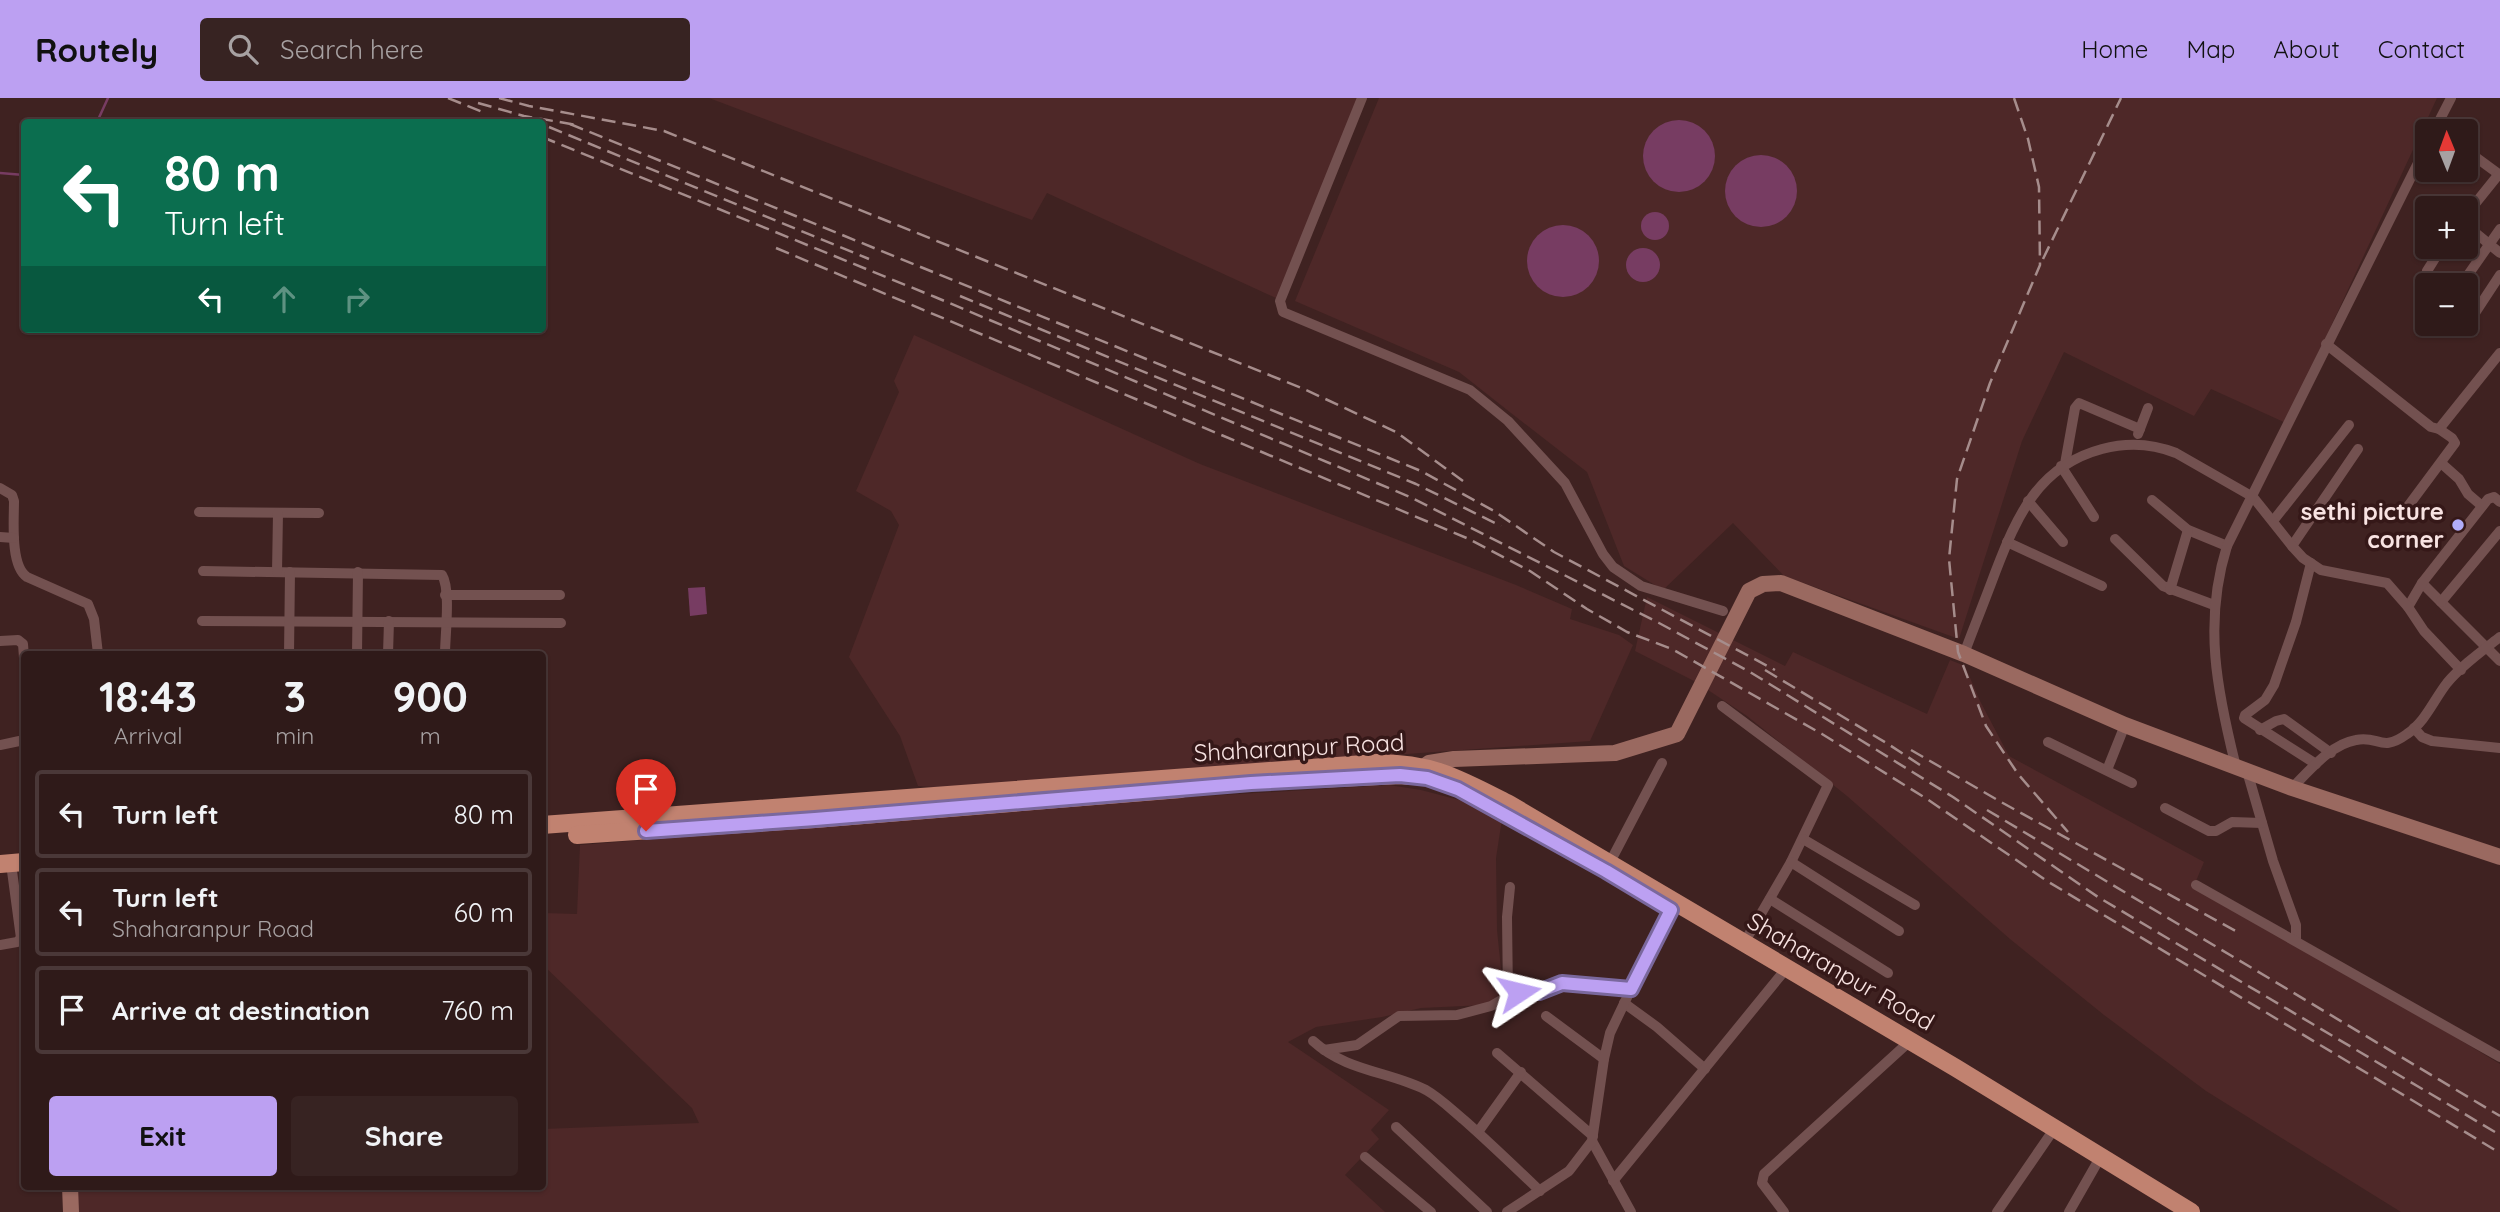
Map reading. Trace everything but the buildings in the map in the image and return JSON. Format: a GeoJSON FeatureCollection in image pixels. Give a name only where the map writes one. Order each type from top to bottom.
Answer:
{"type":"FeatureCollection","features":[{"type":"Feature","properties":{"kind":"main road"},"geometry":{"type":"LineString","coordinates":[[1417,772],[1440,760],[1615,753],[1677,734],[1749,591],[1763,584],[1781,583],[1964,654],[2125,725],[2292,788],[2500,857]]}},
{"type":"Feature","properties":{"kind":"main road","name":"Shaharanpur Road"},"geometry":{"type":"LineString","coordinates":[[546,825],[1407,763],[1427,778],[1458,789],[1608,867],[1781,975],[1906,1044],[2191,1212]]}},
{"type":"Feature","properties":{"kind":"main road","name":"Shaharanpur Road"},"geometry":{"type":"LineString","coordinates":[[546,837],[815,819],[1417,772]]}},
{"type":"Feature","properties":{"kind":"main road","name":"Shaharanpur Road"},"geometry":{"type":"LineString","coordinates":[[1674,906],[1744,943],[2176,1212]]}},
{"type":"Feature","properties":{"kind":"main road"},"geometry":{"type":"LineString","coordinates":[[70,1190],[71,1212]]}},
{"type":"Feature","properties":{"kind":"street"},"geometry":{"type":"LineString","coordinates":[[1362,98],[1280,301],[1283,312],[1470,390],[1508,421],[1564,483],[1603,554],[1625,576],[1641,586],[1723,611]]}},
{"type":"Feature","properties":{"kind":"street"},"geometry":{"type":"LineString","coordinates":[[2441,119],[2451,98]]}},
{"type":"Feature","properties":{"kind":"street"},"geometry":{"type":"LineString","coordinates":[[2478,159],[2500,175],[2478,201]]}},
{"type":"Feature","properties":{"kind":"street"},"geometry":{"type":"LineString","coordinates":[[2296,941],[2296,925],[2241,769],[2216,674],[2214,605],[2227,546],[2415,169]]}},
{"type":"Feature","properties":{"kind":"street"},"geometry":{"type":"LineString","coordinates":[[2469,273],[2500,229]]}},
{"type":"Feature","properties":{"kind":"street"},"geometry":{"type":"LineString","coordinates":[[2478,235],[2500,253]]}},
{"type":"Feature","properties":{"kind":"street"},"geometry":{"type":"LineString","coordinates":[[2478,307],[2500,275]]}},
{"type":"Feature","properties":{"kind":"street"},"geometry":{"type":"LineString","coordinates":[[2326,344],[2455,443],[2403,513]]}},
{"type":"Feature","properties":{"kind":"street"},"geometry":{"type":"LineString","coordinates":[[2439,429],[2500,353]]}},
{"type":"Feature","properties":{"kind":"street"},"geometry":{"type":"LineString","coordinates":[[2094,517],[2063,465],[2075,408],[2079,403],[2140,429]]}},
{"type":"Feature","properties":{"kind":"street"},"geometry":{"type":"LineString","coordinates":[[2136,443],[2148,408]]}},
{"type":"Feature","properties":{"kind":"street"},"geometry":{"type":"LineString","coordinates":[[2273,521],[2349,425]]}},
{"type":"Feature","properties":{"kind":"street"},"geometry":{"type":"LineString","coordinates":[[1964,654],[2007,542],[2028,501],[2063,465],[2090,452],[2136,443],[2176,453],[2253,497],[2292,546],[2321,570],[2387,583],[2424,631],[2461,670]]}},
{"type":"Feature","properties":{"kind":"street"},"geometry":{"type":"LineString","coordinates":[[2292,546],[2358,449]]}},
{"type":"Feature","properties":{"kind":"street"},"geometry":{"type":"LineString","coordinates":[[2441,463],[2482,506]]}},
{"type":"Feature","properties":{"kind":"street"},"geometry":{"type":"LineString","coordinates":[[0,488],[12,495],[14,501],[14,538],[19,569],[22,574],[88,604],[92,611],[98,651]]}},
{"type":"Feature","properties":{"kind":"street"},"geometry":{"type":"LineString","coordinates":[[2408,607],[2482,506],[2491,497],[2500,502]]}},
{"type":"Feature","properties":{"kind":"street"},"geometry":{"type":"LineString","coordinates":[[2152,500],[2188,530],[2227,546]]}},
{"type":"Feature","properties":{"kind":"street"},"geometry":{"type":"LineString","coordinates":[[2028,501],[2063,542]]}},
{"type":"Feature","properties":{"kind":"street"},"geometry":{"type":"LineString","coordinates":[[199,512],[319,513]]}},
{"type":"Feature","properties":{"kind":"street"},"geometry":{"type":"LineString","coordinates":[[277,572],[278,513]]}},
{"type":"Feature","properties":{"kind":"street"},"geometry":{"type":"LineString","coordinates":[[2170,590],[2188,530]]}},
{"type":"Feature","properties":{"kind":"street"},"geometry":{"type":"LineString","coordinates":[[2441,602],[2500,531]]}},
{"type":"Feature","properties":{"kind":"street"},"geometry":{"type":"LineString","coordinates":[[0,537],[14,538]]}},
{"type":"Feature","properties":{"kind":"street"},"geometry":{"type":"LineString","coordinates":[[2115,539],[2157,581],[2170,590],[2214,605]]}},
{"type":"Feature","properties":{"kind":"street"},"geometry":{"type":"LineString","coordinates":[[2007,542],[2102,586]]}},
{"type":"Feature","properties":{"kind":"street"},"geometry":{"type":"LineString","coordinates":[[2311,563],[2296,622],[2274,685],[2265,700],[2245,715],[2246,721],[2316,764]]}},
{"type":"Feature","properties":{"kind":"street"},"geometry":{"type":"LineString","coordinates":[[203,571],[442,575],[446,595],[445,651]]}},
{"type":"Feature","properties":{"kind":"street"},"geometry":{"type":"LineString","coordinates":[[289,651],[290,572]]}},
{"type":"Feature","properties":{"kind":"street"},"geometry":{"type":"LineString","coordinates":[[356,651],[358,572]]}},
{"type":"Feature","properties":{"kind":"street"},"geometry":{"type":"LineString","coordinates":[[2423,583],[2500,661]]}},
{"type":"Feature","properties":{"kind":"street"},"geometry":{"type":"LineString","coordinates":[[446,595],[560,595]]}},
{"type":"Feature","properties":{"kind":"street"},"geometry":{"type":"LineString","coordinates":[[202,621],[561,623]]}},
{"type":"Feature","properties":{"kind":"street"},"geometry":{"type":"LineString","coordinates":[[388,651],[389,621]]}},
{"type":"Feature","properties":{"kind":"street"},"geometry":{"type":"LineString","coordinates":[[2292,788],[2316,764],[2353,740],[2392,743],[2414,729],[2428,714],[2447,683],[2500,637]]}},
{"type":"Feature","properties":{"kind":"street"},"geometry":{"type":"LineString","coordinates":[[0,641],[18,640],[23,645],[23,651]]}},
{"type":"Feature","properties":{"kind":"street"},"geometry":{"type":"LineString","coordinates":[[1722,706],[1828,783],[1828,789],[1791,862],[1744,943]]}},
{"type":"Feature","properties":{"kind":"street"},"geometry":{"type":"LineString","coordinates":[[2260,730],[2284,719],[2331,753]]}},
{"type":"Feature","properties":{"kind":"street"},"geometry":{"type":"LineString","coordinates":[[2107,770],[2125,725]]}},
{"type":"Feature","properties":{"kind":"street"},"geometry":{"type":"LineString","coordinates":[[2414,729],[2426,740],[2500,748]]}},
{"type":"Feature","properties":{"kind":"street"},"geometry":{"type":"LineString","coordinates":[[0,745],[21,741]]}},
{"type":"Feature","properties":{"kind":"street"},"geometry":{"type":"LineString","coordinates":[[2048,742],[2132,783]]}},
{"type":"Feature","properties":{"kind":"street"},"geometry":{"type":"LineString","coordinates":[[1608,867],[1662,763]]}},
{"type":"Feature","properties":{"kind":"street"},"geometry":{"type":"LineString","coordinates":[[2165,808],[2213,832],[2232,822],[2262,823]]}},
{"type":"Feature","properties":{"kind":"street"},"geometry":{"type":"LineString","coordinates":[[1803,839],[1915,905]]}},
{"type":"Feature","properties":{"kind":"street"},"geometry":{"type":"LineString","coordinates":[[1791,862],[1899,931]]}},
{"type":"Feature","properties":{"kind":"street"},"geometry":{"type":"LineString","coordinates":[[0,945],[17,942],[21,938],[12,868]]}},
{"type":"Feature","properties":{"kind":"street"},"geometry":{"type":"LineString","coordinates":[[2196,885],[2500,1057]]}},
{"type":"Feature","properties":{"kind":"street"},"geometry":{"type":"LineString","coordinates":[[1508,996],[1507,917],[1510,887]]}},
{"type":"Feature","properties":{"kind":"street"},"geometry":{"type":"LineString","coordinates":[[1770,899],[1888,972]]}},
{"type":"Feature","properties":{"kind":"street"},"geometry":{"type":"LineString","coordinates":[[1507,1212],[1569,1171],[1593,1139],[1610,1033],[1674,906]]}},
{"type":"Feature","properties":{"kind":"street"},"geometry":{"type":"LineString","coordinates":[[1614,1181],[1781,975]]}},
{"type":"Feature","properties":{"kind":"street"},"geometry":{"type":"LineString","coordinates":[[1324,1050],[1357,1045],[1399,1016],[1457,1015],[1491,1006],[1519,992],[1539,992],[1562,983],[1631,989]]}},
{"type":"Feature","properties":{"kind":"street"},"geometry":{"type":"LineString","coordinates":[[1624,1003],[1657,1027],[1705,1069]]}},
{"type":"Feature","properties":{"kind":"street"},"geometry":{"type":"LineString","coordinates":[[1546,1016],[1604,1059]]}},
{"type":"Feature","properties":{"kind":"street"},"geometry":{"type":"LineString","coordinates":[[1313,1041],[1324,1050],[1356,1066],[1424,1089],[1440,1099],[1540,1191]]}},
{"type":"Feature","properties":{"kind":"street"},"geometry":{"type":"LineString","coordinates":[[1784,1212],[1762,1183],[1764,1174],[1906,1044]]}},
{"type":"Feature","properties":{"kind":"street"},"geometry":{"type":"LineString","coordinates":[[1497,1053],[1593,1139],[1626,1210]]}},
{"type":"Feature","properties":{"kind":"street"},"geometry":{"type":"LineString","coordinates":[[1478,1132],[1521,1072]]}},
{"type":"Feature","properties":{"kind":"street"},"geometry":{"type":"LineString","coordinates":[[1396,1127],[1487,1212]]}},
{"type":"Feature","properties":{"kind":"street"},"geometry":{"type":"LineString","coordinates":[[1997,1212],[2050,1135]]}},
{"type":"Feature","properties":{"kind":"street"},"geometry":{"type":"LineString","coordinates":[[1365,1157],[1431,1212]]}},
{"type":"Feature","properties":{"kind":"street"},"geometry":{"type":"LineString","coordinates":[[2069,1212],[2097,1163]]}},
{"type":"Feature","properties":{"kind":"shaded area"},"geometry":{"type":"Polygon","coordinates":[[[709,98],[1358,98],[1276,298],[1047,193],[1032,220],[709,98]]]}},
{"type":"Feature","properties":{"kind":"shaded area"},"geometry":{"type":"Polygon","coordinates":[[[1379,98],[2437,98],[2427,119],[2415,119],[2415,145],[2286,423],[2211,389],[2194,416],[2064,352],[2022,441],[1959,639],[1784,576],[1733,523],[1663,590],[1624,566],[1587,472],[1459,372],[1295,301],[1379,98]]]}},
{"type":"Feature","properties":{"kind":"shaded area"},"geometry":{"type":"Polygon","coordinates":[[[1679,120],[1693,123],[1705,130],[1712,142],[1715,156],[1712,170],[1705,182],[1693,189],[1679,192],[1665,189],[1653,182],[1646,170],[1643,156],[1646,142],[1653,130],[1665,123],[1679,120]]]}},
{"type":"Feature","properties":{"kind":"shaded area"},"geometry":{"type":"Polygon","coordinates":[[[1761,155],[1775,158],[1787,165],[1794,177],[1797,191],[1794,205],[1787,217],[1775,224],[1761,227],[1747,224],[1735,217],[1728,205],[1725,191],[1728,177],[1735,165],[1747,158],[1761,155]]]}},
{"type":"Feature","properties":{"kind":"shaded area"},"geometry":{"type":"Polygon","coordinates":[[[1655,212],[1665,216],[1669,226],[1665,236],[1655,240],[1645,236],[1641,226],[1645,216],[1655,212]]]}},
{"type":"Feature","properties":{"kind":"shaded area"},"geometry":{"type":"Polygon","coordinates":[[[1563,225],[1577,228],[1589,235],[1596,247],[1599,261],[1596,275],[1589,287],[1577,294],[1563,297],[1549,294],[1537,287],[1530,275],[1527,261],[1530,247],[1537,235],[1549,228],[1563,225]]]}},
{"type":"Feature","properties":{"kind":"shaded area"},"geometry":{"type":"Polygon","coordinates":[[[1643,248],[1655,253],[1660,265],[1655,277],[1643,282],[1631,277],[1626,265],[1631,253],[1643,248]]]}},
{"type":"Feature","properties":{"kind":"shaded area"},"geometry":{"type":"Polygon","coordinates":[[[914,335],[1200,464],[1516,585],[1572,609],[1570,619],[1619,635],[1633,645],[1590,741],[962,789],[918,786],[900,736],[849,657],[899,525],[891,511],[856,491],[899,392],[894,381],[914,335]]]}},
{"type":"Feature","properties":{"kind":"shaded area"},"geometry":{"type":"Polygon","coordinates":[[[705,587],[707,614],[690,616],[688,588],[705,587]]]}},
{"type":"Feature","properties":{"kind":"shaded area"},"geometry":{"type":"Polygon","coordinates":[[[1647,597],[1785,666],[1793,652],[1927,714],[1950,660],[1965,666],[2009,756],[2204,862],[2196,881],[2500,1064],[2500,1212],[2401,1212],[2206,1091],[2104,1015],[2010,939],[1847,796],[1747,716],[1696,682],[1635,651],[1647,597]]]}},
{"type":"Feature","properties":{"kind":"shaded area"},"geometry":{"type":"Polygon","coordinates":[[[1389,785],[1463,801],[1502,819],[1496,858],[1497,930],[1502,979],[1498,997],[1485,1005],[1421,1008],[1316,1027],[1288,1042],[1389,1110],[1371,1130],[1379,1139],[1345,1175],[1385,1212],[77,1212],[75,1190],[546,1190],[546,1129],[699,1123],[692,1108],[546,968],[546,913],[577,914],[580,845],[1157,799],[1389,785]]]}},
{"type":"Feature","properties":{"kind":"waterway"},"geometry":{"type":"LineString","coordinates":[[98,119],[108,98]]}},
{"type":"Feature","properties":{"kind":"waterway"},"geometry":{"type":"LineString","coordinates":[[0,173],[21,175]]}},
{"type":"Feature","properties":{"kind":"railway"},"geometry":{"type":"LineString","coordinates":[[448,98],[485,113]]}},
{"type":"Feature","properties":{"kind":"railway"},"geometry":{"type":"LineString","coordinates":[[499,98],[664,131],[1304,389],[1396,432],[1467,484]]}},
{"type":"Feature","properties":{"kind":"railway"},"geometry":{"type":"LineString","coordinates":[[2014,98],[2028,139],[2039,187],[2040,265],[1990,383],[1957,479],[1949,559],[1958,652],[1986,726],[2018,774],[2068,832]]}},
{"type":"Feature","properties":{"kind":"railway"},"geometry":{"type":"LineString","coordinates":[[2043,259],[2121,98]]}},
{"type":"Feature","properties":{"kind":"railway"},"geometry":{"type":"LineString","coordinates":[[478,103],[542,119]]}},
{"type":"Feature","properties":{"kind":"railway"},"geometry":{"type":"LineString","coordinates":[[546,120],[577,125]]}},
{"type":"Feature","properties":{"kind":"railway"},"geometry":{"type":"LineString","coordinates":[[570,124],[1421,471],[1494,511],[1554,552],[1775,670]]}},
{"type":"Feature","properties":{"kind":"railway"},"geometry":{"type":"LineString","coordinates":[[549,127],[869,259]]}},
{"type":"Feature","properties":{"kind":"railway"},"geometry":{"type":"LineString","coordinates":[[546,139],[935,297],[1410,497],[1659,623],[1750,672],[1953,797],[2098,897],[2500,1135]]}},
{"type":"Feature","properties":{"kind":"railway"},"geometry":{"type":"LineString","coordinates":[[776,248],[1469,539],[1530,571],[1627,632],[1672,649],[1822,734],[1927,799],[2047,881],[2500,1153]]}},
{"type":"Feature","properties":{"kind":"railway"},"geometry":{"type":"LineString","coordinates":[[960,296],[1416,484],[1501,526]]}},
{"type":"Feature","properties":{"kind":"railway"},"geometry":{"type":"LineString","coordinates":[[1765,670],[1920,765]]}},
{"type":"Feature","properties":{"kind":"railway"},"geometry":{"type":"LineString","coordinates":[[1911,750],[2241,934]]}},
{"type":"Feature","properties":{"kind":"railway"},"geometry":{"type":"LineString","coordinates":[[1987,810],[2500,1116]]}},
{"type":"Feature","properties":{"kind":"place","name":"sethi picture corner"},"geometry":{"type":"Point","coordinates":[2458,525]}},
{"type":"Feature","properties":{"kind":"route"},"geometry":{"type":"LineString","coordinates":[[646,831],[1251,783],[1400,775],[1427,778],[1458,789],[1671,910],[1631,989],[1562,983],[1539,992],[1519,992]]}}]}
